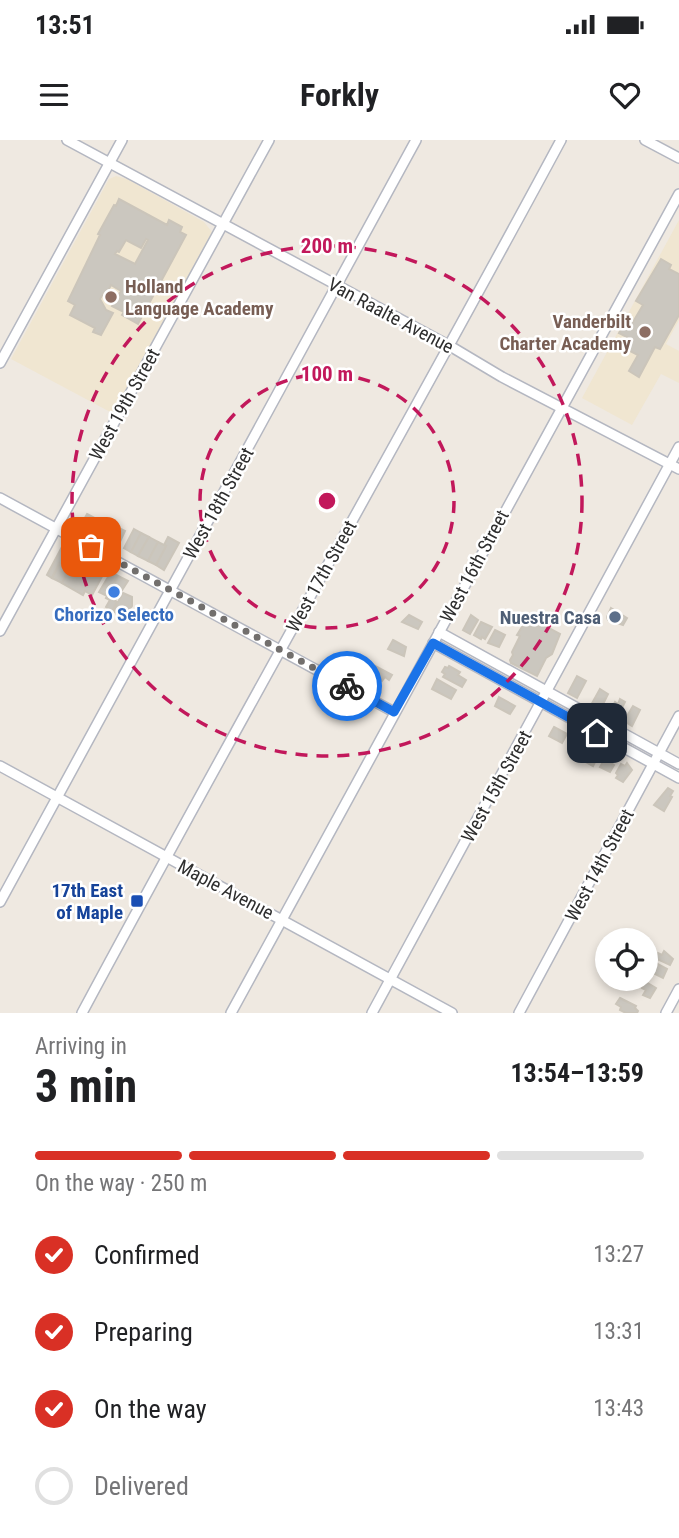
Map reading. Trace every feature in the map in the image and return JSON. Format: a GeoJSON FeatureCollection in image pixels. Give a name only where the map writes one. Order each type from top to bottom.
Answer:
{"type":"FeatureCollection","features":[{"type":"Feature","properties":{"kind":"street","name":"Van Raalte Avenue"},"geometry":{"type":"LineString","coordinates":[[67,140],[450,346],[502,377],[679,470]]}},
{"type":"Feature","properties":{"kind":"street"},"geometry":{"type":"LineString","coordinates":[[0,363],[122,140]]}},
{"type":"Feature","properties":{"kind":"street","name":"West 19th Street"},"geometry":{"type":"LineString","coordinates":[[0,631],[269,140]]}},
{"type":"Feature","properties":{"kind":"street","name":"West 18th Street"},"geometry":{"type":"LineString","coordinates":[[0,902],[416,140]]}},
{"type":"Feature","properties":{"kind":"street","name":"West 17th Street"},"geometry":{"type":"LineString","coordinates":[[82,1013],[561,140]]}},
{"type":"Feature","properties":{"kind":"street"},"geometry":{"type":"LineString","coordinates":[[645,140],[679,158]]}},
{"type":"Feature","properties":{"kind":"street","name":"West 16th Street"},"geometry":{"type":"LineString","coordinates":[[230,1013],[679,194]]}},
{"type":"Feature","properties":{"kind":"street","name":"West 15th Street"},"geometry":{"type":"LineString","coordinates":[[372,1013],[679,447]]}},
{"type":"Feature","properties":{"kind":"street"},"geometry":{"type":"LineString","coordinates":[[0,498],[394,712]]}},
{"type":"Feature","properties":{"kind":"street"},"geometry":{"type":"LineString","coordinates":[[439,632],[679,764]]}},
{"type":"Feature","properties":{"kind":"street"},"geometry":{"type":"LineString","coordinates":[[433,643],[679,778]]}},
{"type":"Feature","properties":{"kind":"street","name":"West 14th Street"},"geometry":{"type":"LineString","coordinates":[[519,1013],[679,716]]}},
{"type":"Feature","properties":{"kind":"street","name":"Maple Avenue"},"geometry":{"type":"LineString","coordinates":[[0,766],[452,1013]]}},
{"type":"Feature","properties":{"kind":"street"},"geometry":{"type":"LineString","coordinates":[[666,1013],[679,989]]}},
{"type":"Feature","properties":{"kind":"shaded area","name":"Holland Language Academy"},"geometry":{"type":"Polygon","coordinates":[[[116,176],[127,179],[204,222],[212,232],[114,414],[11,359],[109,179],[116,176]]]}},
{"type":"Feature","properties":{"kind":"shaded area","name":"Vanderbilt Charter Academy"},"geometry":{"type":"Polygon","coordinates":[[[679,220],[679,320],[666,344],[679,351],[679,383],[661,374],[632,425],[582,398],[679,220]]]}},
{"type":"Feature","properties":{"kind":"building"},"geometry":{"type":"Polygon","coordinates":[[[119,199],[167,225],[169,220],[182,227],[180,232],[186,235],[138,324],[112,306],[121,291],[111,285],[105,296],[103,294],[100,299],[106,310],[113,313],[101,335],[93,332],[95,328],[70,315],[75,305],[68,301],[100,235],[98,234],[114,205],[116,206],[119,199]],[[146,239],[141,248],[126,240],[115,254],[135,264],[148,240],[146,239]]]}},
{"type":"Feature","properties":{"kind":"building"},"geometry":{"type":"Polygon","coordinates":[[[661,259],[671,265],[669,269],[679,274],[679,315],[660,349],[655,347],[639,377],[629,371],[638,355],[626,349],[633,340],[619,333],[627,319],[633,322],[643,305],[636,301],[661,259]]]}},
{"type":"Feature","properties":{"kind":"building"},"geometry":{"type":"Polygon","coordinates":[[[87,514],[102,522],[97,531],[82,523],[87,514]]]}},
{"type":"Feature","properties":{"kind":"building"},"geometry":{"type":"Polygon","coordinates":[[[109,523],[125,531],[118,546],[101,537],[109,523]]]}},
{"type":"Feature","properties":{"kind":"building"},"geometry":{"type":"Polygon","coordinates":[[[134,529],[141,533],[131,552],[124,548],[134,529]]]}},
{"type":"Feature","properties":{"kind":"building"},"geometry":{"type":"Polygon","coordinates":[[[141,533],[149,537],[138,556],[131,552],[141,533]]]}},
{"type":"Feature","properties":{"kind":"building"},"geometry":{"type":"Polygon","coordinates":[[[149,537],[158,542],[148,561],[138,556],[149,537]]]}},
{"type":"Feature","properties":{"kind":"building"},"geometry":{"type":"Polygon","coordinates":[[[168,537],[179,543],[164,570],[156,565],[168,537]]]}},
{"type":"Feature","properties":{"kind":"building"},"geometry":{"type":"Polygon","coordinates":[[[158,542],[166,546],[156,565],[148,561],[158,542]]]}},
{"type":"Feature","properties":{"kind":"building"},"geometry":{"type":"Polygon","coordinates":[[[63,545],[68,548],[52,578],[47,575],[63,545]]]}},
{"type":"Feature","properties":{"kind":"building"},"geometry":{"type":"Polygon","coordinates":[[[68,548],[78,554],[62,583],[52,578],[68,548]]]}},
{"type":"Feature","properties":{"kind":"building"},"geometry":{"type":"Polygon","coordinates":[[[78,554],[106,569],[92,595],[85,591],[83,595],[62,583],[78,554]]]}},
{"type":"Feature","properties":{"kind":"building"},"geometry":{"type":"Polygon","coordinates":[[[111,572],[118,576],[107,596],[99,592],[111,572]]]}},
{"type":"Feature","properties":{"kind":"building","name":"Chorizo Selecto"},"geometry":{"type":"Polygon","coordinates":[[[118,576],[128,581],[112,611],[106,607],[110,600],[106,598],[118,576]]]}},
{"type":"Feature","properties":{"kind":"building"},"geometry":{"type":"Polygon","coordinates":[[[123,593],[132,597],[132,606],[124,617],[113,611],[123,593]]]}},
{"type":"Feature","properties":{"kind":"building","name":"Nuestra Casa"},"geometry":{"type":"Polygon","coordinates":[[[611,608],[627,618],[623,625],[608,620],[611,608]]]}},
{"type":"Feature","properties":{"kind":"building"},"geometry":{"type":"Polygon","coordinates":[[[409,615],[422,622],[418,629],[402,622],[409,615]]]}},
{"type":"Feature","properties":{"kind":"building"},"geometry":{"type":"Polygon","coordinates":[[[471,615],[478,620],[470,634],[463,630],[471,615]]]}},
{"type":"Feature","properties":{"kind":"building"},"geometry":{"type":"Polygon","coordinates":[[[528,617],[560,634],[552,654],[546,658],[537,676],[510,660],[520,636],[517,635],[528,617]]]}},
{"type":"Feature","properties":{"kind":"building"},"geometry":{"type":"Polygon","coordinates":[[[481,622],[492,627],[485,639],[474,635],[481,622]]]}},
{"type":"Feature","properties":{"kind":"building"},"geometry":{"type":"Polygon","coordinates":[[[495,630],[505,635],[499,647],[488,643],[495,630]]]}},
{"type":"Feature","properties":{"kind":"building"},"geometry":{"type":"Polygon","coordinates":[[[393,640],[406,647],[404,656],[388,649],[393,640]]]}},
{"type":"Feature","properties":{"kind":"building"},"geometry":{"type":"Polygon","coordinates":[[[375,666],[392,675],[389,680],[385,677],[382,681],[373,675],[375,666]]]}},
{"type":"Feature","properties":{"kind":"building"},"geometry":{"type":"Polygon","coordinates":[[[449,666],[460,672],[458,675],[466,680],[462,687],[443,677],[445,674],[442,672],[449,666]]]}},
{"type":"Feature","properties":{"kind":"building"},"geometry":{"type":"Polygon","coordinates":[[[577,676],[586,681],[577,698],[568,693],[577,676]]]}},
{"type":"Feature","properties":{"kind":"building"},"geometry":{"type":"Polygon","coordinates":[[[437,679],[456,690],[451,699],[432,689],[437,679]]]}},
{"type":"Feature","properties":{"kind":"building"},"geometry":{"type":"Polygon","coordinates":[[[600,689],[608,694],[600,710],[591,705],[600,689]]]}},
{"type":"Feature","properties":{"kind":"building"},"geometry":{"type":"Polygon","coordinates":[[[499,697],[515,706],[510,714],[495,706],[499,697]]]}},
{"type":"Feature","properties":{"kind":"building"},"geometry":{"type":"Polygon","coordinates":[[[620,699],[625,702],[617,718],[609,714],[615,702],[618,704],[620,699]]]}},
{"type":"Feature","properties":{"kind":"building"},"geometry":{"type":"Polygon","coordinates":[[[633,706],[640,710],[632,726],[624,721],[633,706]]]}},
{"type":"Feature","properties":{"kind":"building"},"geometry":{"type":"Polygon","coordinates":[[[554,727],[567,734],[562,743],[549,736],[554,727]]]}},
{"type":"Feature","properties":{"kind":"building"},"geometry":{"type":"Polygon","coordinates":[[[594,746],[601,750],[593,766],[584,761],[594,746]]]}},
{"type":"Feature","properties":{"kind":"building"},"geometry":{"type":"Polygon","coordinates":[[[607,755],[613,759],[611,763],[614,765],[610,772],[600,767],[607,755]]]}},
{"type":"Feature","properties":{"kind":"building"},"geometry":{"type":"Polygon","coordinates":[[[627,763],[632,770],[623,782],[616,778],[616,773],[621,764],[625,766],[627,763]]]}},
{"type":"Feature","properties":{"kind":"building"},"geometry":{"type":"Polygon","coordinates":[[[668,788],[673,791],[670,796],[672,797],[664,811],[654,805],[668,788]]]}},
{"type":"Feature","properties":{"kind":"building"},"geometry":{"type":"Polygon","coordinates":[[[664,951],[673,959],[670,965],[658,959],[658,953],[662,955],[664,951]]]}},
{"type":"Feature","properties":{"kind":"building"},"geometry":{"type":"Polygon","coordinates":[[[658,964],[667,969],[663,978],[658,976],[658,964]]]}},
{"type":"Feature","properties":{"kind":"building"},"geometry":{"type":"Polygon","coordinates":[[[645,991],[654,991],[650,998],[643,995],[645,991]]]}},
{"type":"Feature","properties":{"kind":"building"},"geometry":{"type":"Polygon","coordinates":[[[620,998],[636,1006],[637,1013],[620,1010],[621,1007],[616,1004],[620,998]]]}},
{"type":"Feature","properties":{"kind":"way so far"},"geometry":{"type":"LineString","coordinates":[[91,547],[347,686]]}},
{"type":"Feature","properties":{"kind":"place","name":"Holland Language Academy"},"geometry":{"type":"Point","coordinates":[111,297]}},
{"type":"Feature","properties":{"kind":"place","name":"Vanderbilt Charter Academy"},"geometry":{"type":"Point","coordinates":[645,332]}},
{"type":"Feature","properties":{"kind":"place","name":"Chorizo Selecto"},"geometry":{"type":"Point","coordinates":[114,592]}},
{"type":"Feature","properties":{"kind":"place","name":"Nuestra Casa"},"geometry":{"type":"Point","coordinates":[615,617]}},
{"type":"Feature","properties":{"kind":"place","name":"17th East of Maple"},"geometry":{"type":"Point","coordinates":[137,901]}},
{"type":"Feature","properties":{"kind":"route"},"geometry":{"type":"LineString","coordinates":[[347,686],[394,712],[433,643],[597,733]]}}]}
